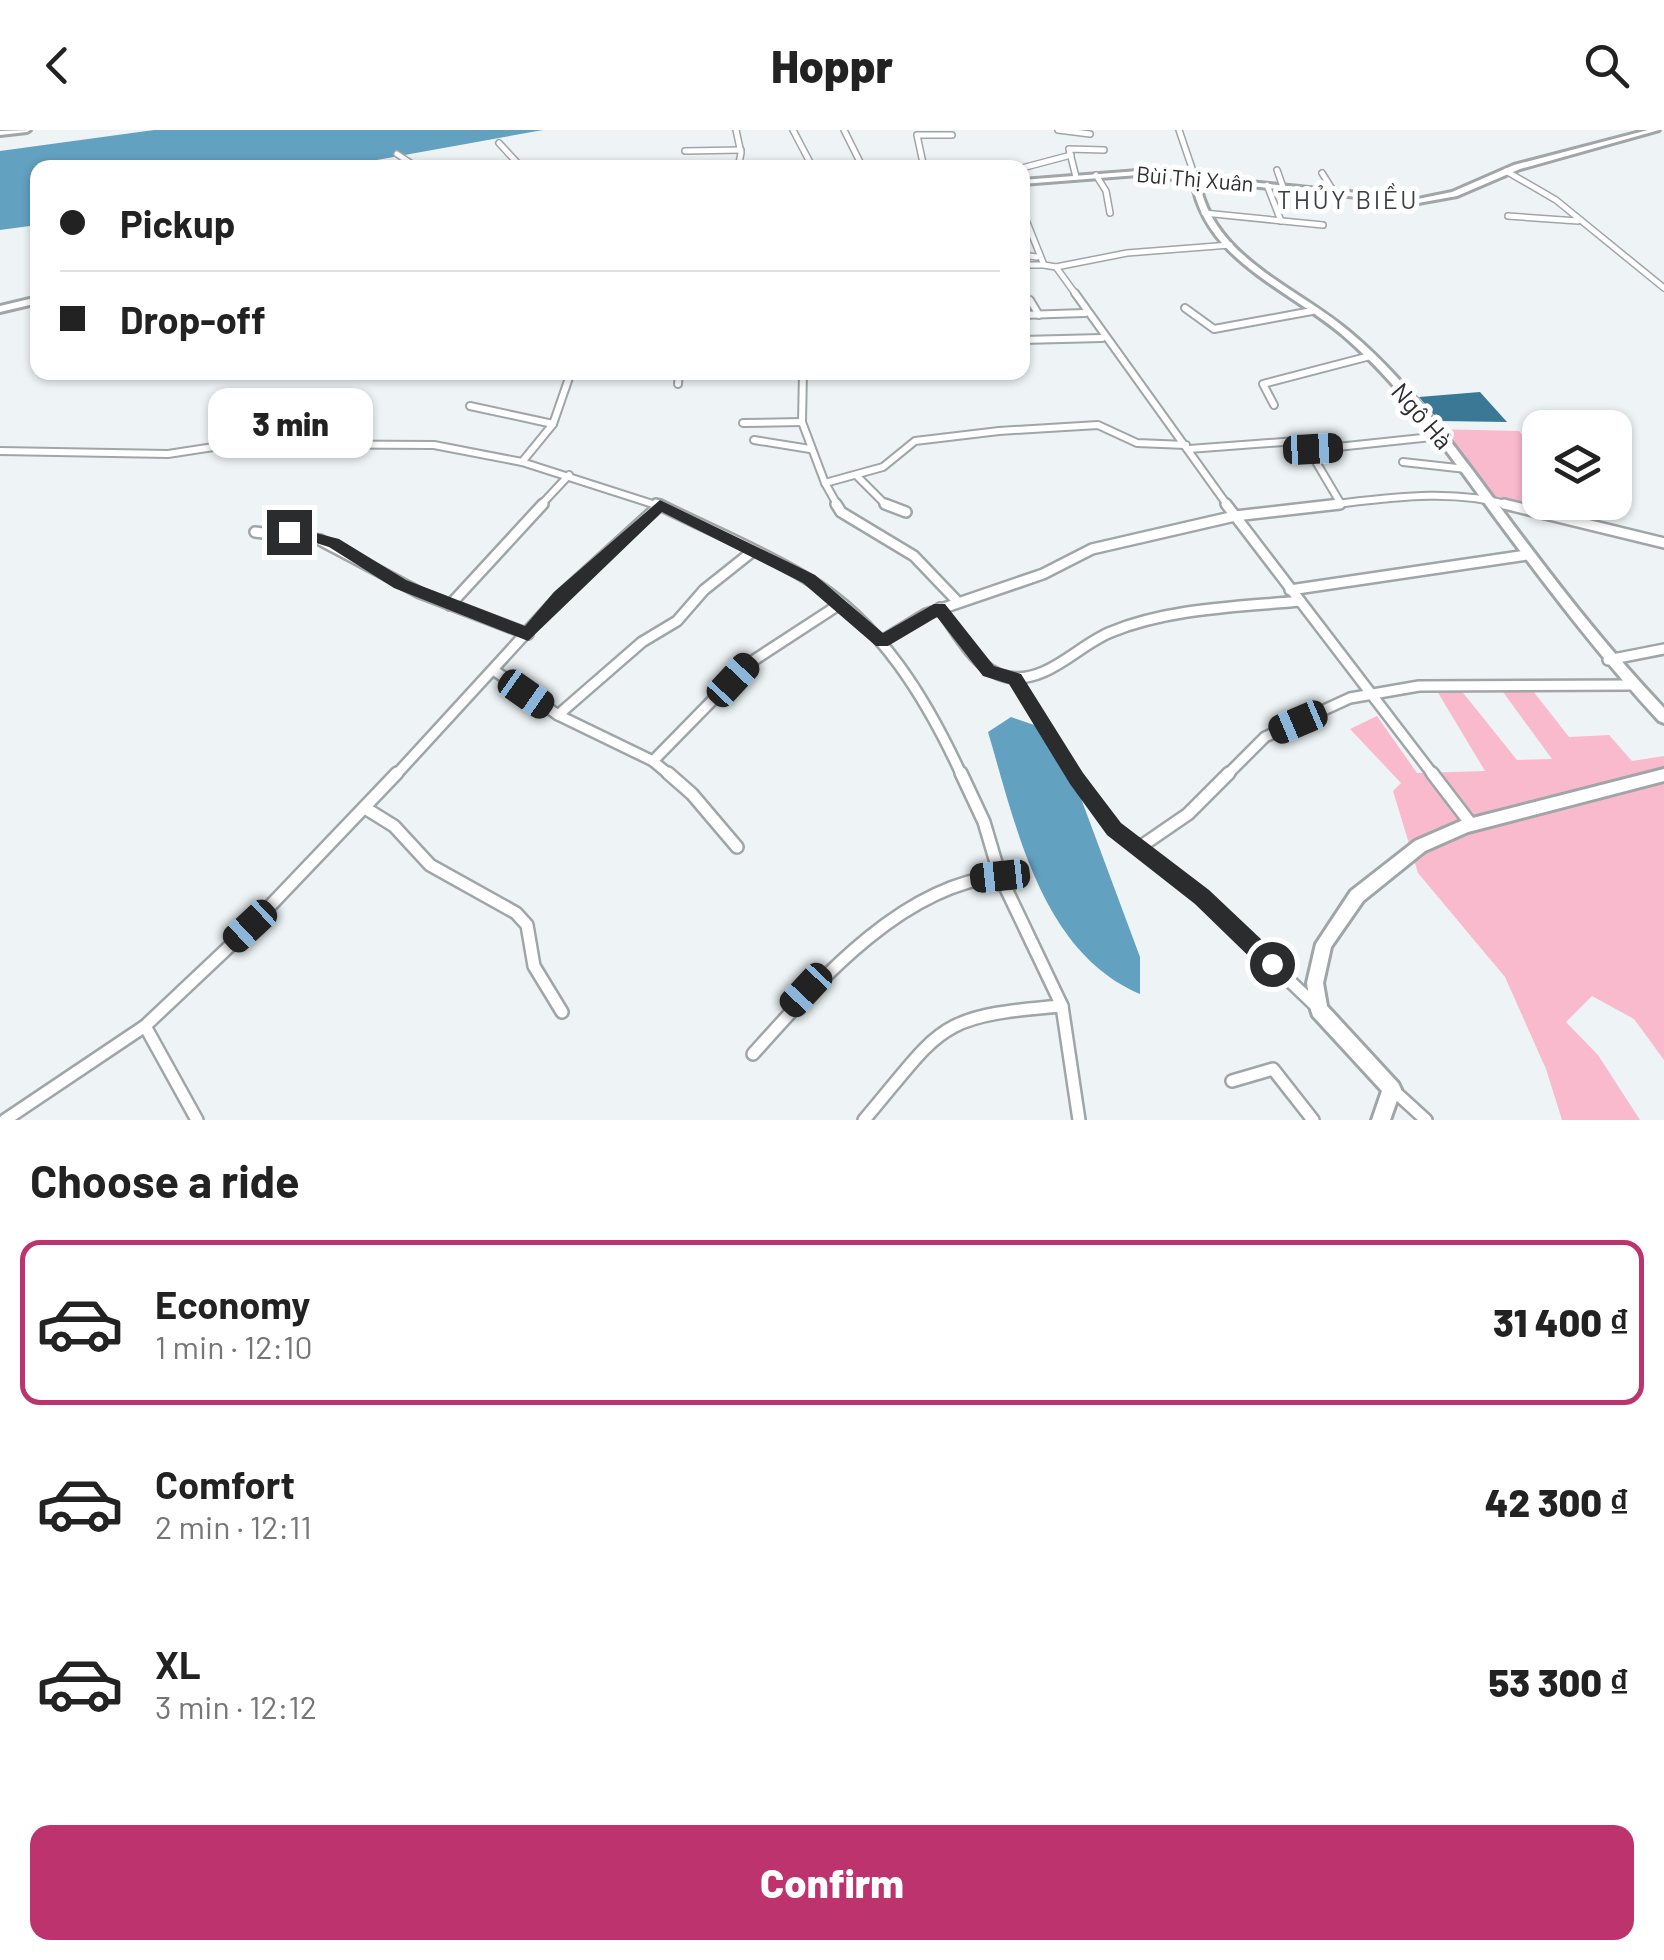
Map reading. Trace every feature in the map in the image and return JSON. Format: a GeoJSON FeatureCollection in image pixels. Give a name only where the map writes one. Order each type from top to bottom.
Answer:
{"type":"FeatureCollection","features":[{"type":"Feature","properties":{"kind":"street"},"geometry":{"type":"LineString","coordinates":[[0,133],[27,130]]}},
{"type":"Feature","properties":{"kind":"street"},"geometry":{"type":"LineString","coordinates":[[736,130],[739,160]]}},
{"type":"Feature","properties":{"kind":"street"},"geometry":{"type":"LineString","coordinates":[[793,130],[809,160]]}},
{"type":"Feature","properties":{"kind":"street"},"geometry":{"type":"LineString","coordinates":[[844,130],[859,160]]}},
{"type":"Feature","properties":{"kind":"street"},"geometry":{"type":"LineString","coordinates":[[1058,130],[1090,134]]}},
{"type":"Feature","properties":{"kind":"street","name":"Ngô Hà"},"geometry":{"type":"LineString","coordinates":[[1179,130],[1204,213],[1230,245],[1370,356],[1442,436],[1608,660],[1664,717]]}},
{"type":"Feature","properties":{"kind":"street","name":"Bùi Thị Xuân"},"geometry":{"type":"LineString","coordinates":[[1030,181],[1096,175],[1195,178],[1434,199],[1506,171],[1656,130]]}},
{"type":"Feature","properties":{"kind":"street"},"geometry":{"type":"LineString","coordinates":[[922,160],[917,136],[952,135]]}},
{"type":"Feature","properties":{"kind":"street"},"geometry":{"type":"LineString","coordinates":[[499,142],[515,160]]}},
{"type":"Feature","properties":{"kind":"street"},"geometry":{"type":"LineString","coordinates":[[1076,177],[1068,149],[1104,150]]}},
{"type":"Feature","properties":{"kind":"street"},"geometry":{"type":"LineString","coordinates":[[685,151],[741,150]]}},
{"type":"Feature","properties":{"kind":"street"},"geometry":{"type":"LineString","coordinates":[[397,154],[406,160]]}},
{"type":"Feature","properties":{"kind":"street"},"geometry":{"type":"LineString","coordinates":[[1030,166],[1071,155]]}},
{"type":"Feature","properties":{"kind":"street"},"geometry":{"type":"LineString","coordinates":[[1277,170],[1283,186]]}},
{"type":"Feature","properties":{"kind":"street"},"geometry":{"type":"LineString","coordinates":[[1506,171],[1556,200],[1664,288]]}},
{"type":"Feature","properties":{"kind":"street"},"geometry":{"type":"LineString","coordinates":[[1322,173],[1334,192]]}},
{"type":"Feature","properties":{"kind":"street"},"geometry":{"type":"LineString","coordinates":[[1096,175],[1106,191],[1110,213]]}},
{"type":"Feature","properties":{"kind":"street"},"geometry":{"type":"LineString","coordinates":[[1267,185],[1281,221]]}},
{"type":"Feature","properties":{"kind":"street"},"geometry":{"type":"LineString","coordinates":[[1204,213],[1323,224]]}},
{"type":"Feature","properties":{"kind":"street"},"geometry":{"type":"LineString","coordinates":[[1508,216],[1581,222]]}},
{"type":"Feature","properties":{"kind":"street"},"geometry":{"type":"LineString","coordinates":[[1030,234],[1044,266]]}},
{"type":"Feature","properties":{"kind":"street"},"geometry":{"type":"LineString","coordinates":[[1030,266],[1056,267],[1127,253],[1230,245]]}},
{"type":"Feature","properties":{"kind":"street"},"geometry":{"type":"LineString","coordinates":[[1030,256],[1038,257]]}},
{"type":"Feature","properties":{"kind":"street"},"geometry":{"type":"LineString","coordinates":[[1056,267],[1102,338]]}},
{"type":"Feature","properties":{"kind":"street"},"geometry":{"type":"LineString","coordinates":[[1030,300],[1039,315]]}},
{"type":"Feature","properties":{"kind":"street"},"geometry":{"type":"LineString","coordinates":[[0,309],[30,302]]}},
{"type":"Feature","properties":{"kind":"street"},"geometry":{"type":"LineString","coordinates":[[1185,308],[1214,329],[1312,310]]}},
{"type":"Feature","properties":{"kind":"street"},"geometry":{"type":"LineString","coordinates":[[1030,315],[1084,313]]}},
{"type":"Feature","properties":{"kind":"street"},"geometry":{"type":"LineString","coordinates":[[1030,340],[1109,339],[1290,590],[1471,824]]}},
{"type":"Feature","properties":{"kind":"street"},"geometry":{"type":"LineString","coordinates":[[1274,405],[1263,384],[1370,356]]}},
{"type":"Feature","properties":{"kind":"street"},"geometry":{"type":"LineString","coordinates":[[522,462],[552,424],[568,380]]}},
{"type":"Feature","properties":{"kind":"street"},"geometry":{"type":"LineString","coordinates":[[678,380],[678,384]]}},
{"type":"Feature","properties":{"kind":"street"},"geometry":{"type":"LineString","coordinates":[[803,380],[802,422],[810,449],[841,512],[914,556],[957,601]]}},
{"type":"Feature","properties":{"kind":"street"},"geometry":{"type":"LineString","coordinates":[[470,406],[552,424]]}},
{"type":"Feature","properties":{"kind":"street"},"geometry":{"type":"LineString","coordinates":[[742,423],[802,422]]}},
{"type":"Feature","properties":{"kind":"street"},"geometry":{"type":"LineString","coordinates":[[825,483],[858,478],[883,467],[915,440],[1098,425],[1138,443],[1188,447],[1297,441],[1341,504]]}},
{"type":"Feature","properties":{"kind":"street"},"geometry":{"type":"LineString","coordinates":[[1309,454],[1313,449],[1389,438],[1442,436]]}},
{"type":"Feature","properties":{"kind":"street"},"geometry":{"type":"LineString","coordinates":[[754,440],[810,449]]}},
{"type":"Feature","properties":{"kind":"street"},"geometry":{"type":"LineString","coordinates":[[0,451],[168,454],[233,444],[434,445],[522,462],[660,505],[809,579],[882,641],[940,728],[984,822],[1000,876],[1062,1006],[1079,1120]]}},
{"type":"Feature","properties":{"kind":"street"},"geometry":{"type":"LineString","coordinates":[[1403,462],[1466,469]]}},
{"type":"Feature","properties":{"kind":"street"},"geometry":{"type":"LineString","coordinates":[[450,605],[569,475]]}},
{"type":"Feature","properties":{"kind":"street"},"geometry":{"type":"LineString","coordinates":[[858,478],[890,510],[906,512]]}},
{"type":"Feature","properties":{"kind":"street"},"geometry":{"type":"LineString","coordinates":[[882,641],[940,608],[1043,574],[1105,545],[1235,516],[1413,494],[1488,498],[1559,520],[1664,543]]}},
{"type":"Feature","properties":{"kind":"street"},"geometry":{"type":"LineString","coordinates":[[5,1120],[145,1026],[365,808],[560,596],[660,505]]}},
{"type":"Feature","properties":{"kind":"street"},"geometry":{"type":"LineString","coordinates":[[256,532],[289,532],[334,543],[400,584],[528,634]]}},
{"type":"Feature","properties":{"kind":"street"},"geometry":{"type":"LineString","coordinates":[[558,716],[642,642],[677,622],[704,590],[752,552]]}},
{"type":"Feature","properties":{"kind":"street"},"geometry":{"type":"LineString","coordinates":[[1290,590],[1337,578],[1433,571],[1456,563],[1527,555]]}},
{"type":"Feature","properties":{"kind":"street"},"geometry":{"type":"LineString","coordinates":[[940,608],[988,671],[1015,678],[1046,669],[1114,630],[1193,612],[1300,600]]}},
{"type":"Feature","properties":{"kind":"street"},"geometry":{"type":"LineString","coordinates":[[653,761],[758,655],[840,604]]}},
{"type":"Feature","properties":{"kind":"street"},"geometry":{"type":"LineString","coordinates":[[1608,660],[1664,649]]}},
{"type":"Feature","properties":{"kind":"street"},"geometry":{"type":"LineString","coordinates":[[495,671],[558,716],[653,761],[692,794],[737,847]]}},
{"type":"Feature","properties":{"kind":"street"},"geometry":{"type":"LineString","coordinates":[[1015,678],[1098,810],[1202,897],[1320,1010],[1426,1120]]}},
{"type":"Feature","properties":{"kind":"street"},"geometry":{"type":"LineString","coordinates":[[1140,848],[1188,814],[1264,737],[1370,693],[1440,685],[1632,686]]}},
{"type":"Feature","properties":{"kind":"street"},"geometry":{"type":"LineString","coordinates":[[1320,1010],[1315,983],[1324,944],[1357,896],[1420,846],[1471,824],[1664,776]]}},
{"type":"Feature","properties":{"kind":"street"},"geometry":{"type":"LineString","coordinates":[[365,808],[394,826],[420,857],[444,874],[486,893],[516,913],[527,925],[534,966],[562,1012]]}},
{"type":"Feature","properties":{"kind":"street"},"geometry":{"type":"LineString","coordinates":[[753,1054],[806,990],[943,888],[968,879],[1000,876]]}},
{"type":"Feature","properties":{"kind":"street"},"geometry":{"type":"LineString","coordinates":[[864,1120],[918,1052],[945,1028],[986,1014],[1062,1006]]}},
{"type":"Feature","properties":{"kind":"street"},"geometry":{"type":"LineString","coordinates":[[145,1026],[198,1120]]}},
{"type":"Feature","properties":{"kind":"street"},"geometry":{"type":"LineString","coordinates":[[1232,1081],[1273,1069],[1313,1120]]}},
{"type":"Feature","properties":{"kind":"street"},"geometry":{"type":"LineString","coordinates":[[1382,1120],[1392,1089]]}},
{"type":"Feature","properties":{"kind":"shaded area"},"geometry":{"type":"Polygon","coordinates":[[[1435,429],[1519,431],[1522,435],[1522,509],[1488,499],[1435,429]]]}},
{"type":"Feature","properties":{"kind":"shaded area"},"geometry":{"type":"Polygon","coordinates":[[[1460,689],[1517,760],[1552,759],[1503,692],[1533,691],[1569,737],[1609,735],[1632,761],[1664,756],[1664,1060],[1634,1019],[1592,996],[1566,1022],[1598,1055],[1640,1120],[1562,1120],[1546,1069],[1505,977],[1418,873],[1393,791],[1401,783],[1350,729],[1377,716],[1417,773],[1485,771],[1437,691],[1460,689]]]}},
{"type":"Feature","properties":{"kind":"water"},"geometry":{"type":"Polygon","coordinates":[[[154,130],[543,130],[377,160],[30,160],[30,226],[0,230],[0,151],[154,130]]]}},
{"type":"Feature","properties":{"kind":"water"},"geometry":{"type":"Polygon","coordinates":[[[1011,717],[1040,727],[1076,785],[1140,957],[1140,994],[1106,975],[1078,949],[1037,882],[988,732],[1011,717]]]}},
{"type":"Feature","properties":{"kind":"building"},"geometry":{"type":"Polygon","coordinates":[[[1480,392],[1507,422],[1439,421],[1419,397],[1480,392]]]}},
{"type":"Feature","properties":{"kind":"district","name":"THỦY BIỀU"},"geometry":{"type":"Point","coordinates":[1348,200]}},
{"type":"Feature","properties":{"kind":"route"},"geometry":{"type":"LineString","coordinates":[[289,532],[334,543],[400,584],[528,634],[560,596],[660,505],[809,579],[882,641],[940,608],[988,671],[1015,678],[1076,778],[1114,829],[1202,897],[1272,964]]}}]}
